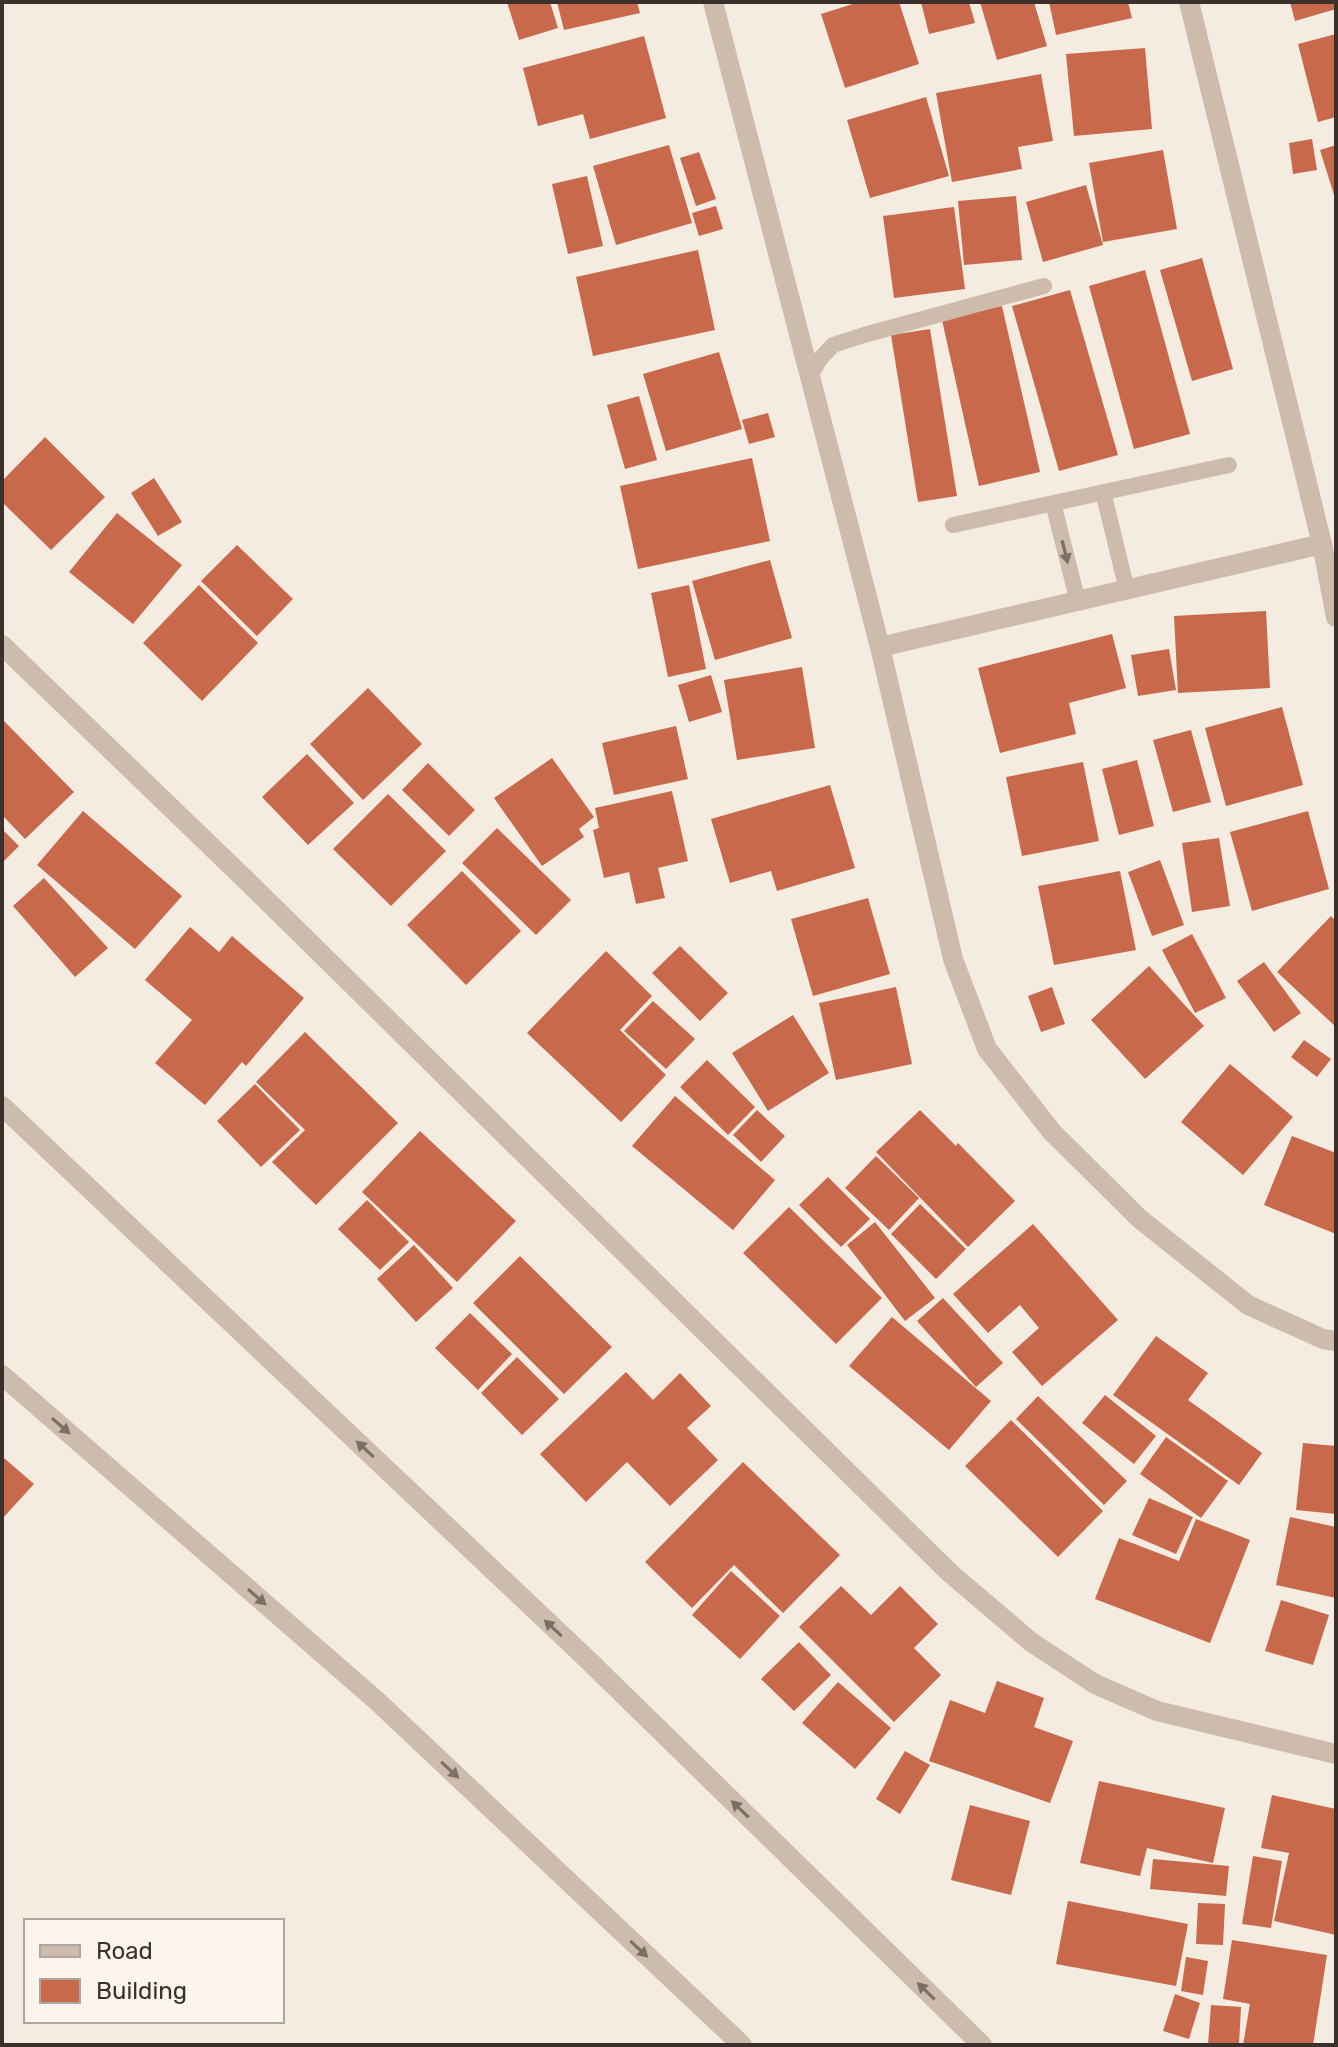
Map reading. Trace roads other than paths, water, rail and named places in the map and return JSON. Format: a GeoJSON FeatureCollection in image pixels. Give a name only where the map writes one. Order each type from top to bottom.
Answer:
{"type":"FeatureCollection","features":[{"type":"Feature","properties":{"kind":"street"},"geometry":{"type":"LineString","coordinates":[[713,2],[880,647],[953,959],[987,1049],[1052,1132],[1140,1219],[1248,1305],[1323,1339],[1336,1341]]}},
{"type":"Feature","properties":{"kind":"street"},"geometry":{"type":"LineString","coordinates":[[1189,2],[1322,544],[1336,617]]}},
{"type":"Feature","properties":{"kind":"street"},"geometry":{"type":"LineString","coordinates":[[880,647],[1322,544]]}},
{"type":"Feature","properties":{"kind":"street"},"geometry":{"type":"LineString","coordinates":[[2,645],[249,883],[950,1573],[1031,1642],[1095,1684],[1157,1711],[1336,1754]]}},
{"type":"Feature","properties":{"kind":"street"},"geometry":{"type":"LineString","coordinates":[[2,1106],[587,1659],[982,2045]]}},
{"type":"Feature","properties":{"kind":"street"},"geometry":{"type":"LineString","coordinates":[[2,1375],[377,1701],[742,2045]]}},
{"type":"Feature","properties":{"kind":"lane"},"geometry":{"type":"LineString","coordinates":[[810,376],[833,345],[1044,286]]}},
{"type":"Feature","properties":{"kind":"lane"},"geometry":{"type":"LineString","coordinates":[[953,525],[1229,465]]}},
{"type":"Feature","properties":{"kind":"lane"},"geometry":{"type":"LineString","coordinates":[[1103,492],[1127,590]]}},
{"type":"Feature","properties":{"kind":"lane"},"geometry":{"type":"LineString","coordinates":[[1053,503],[1078,602]]}}]}
